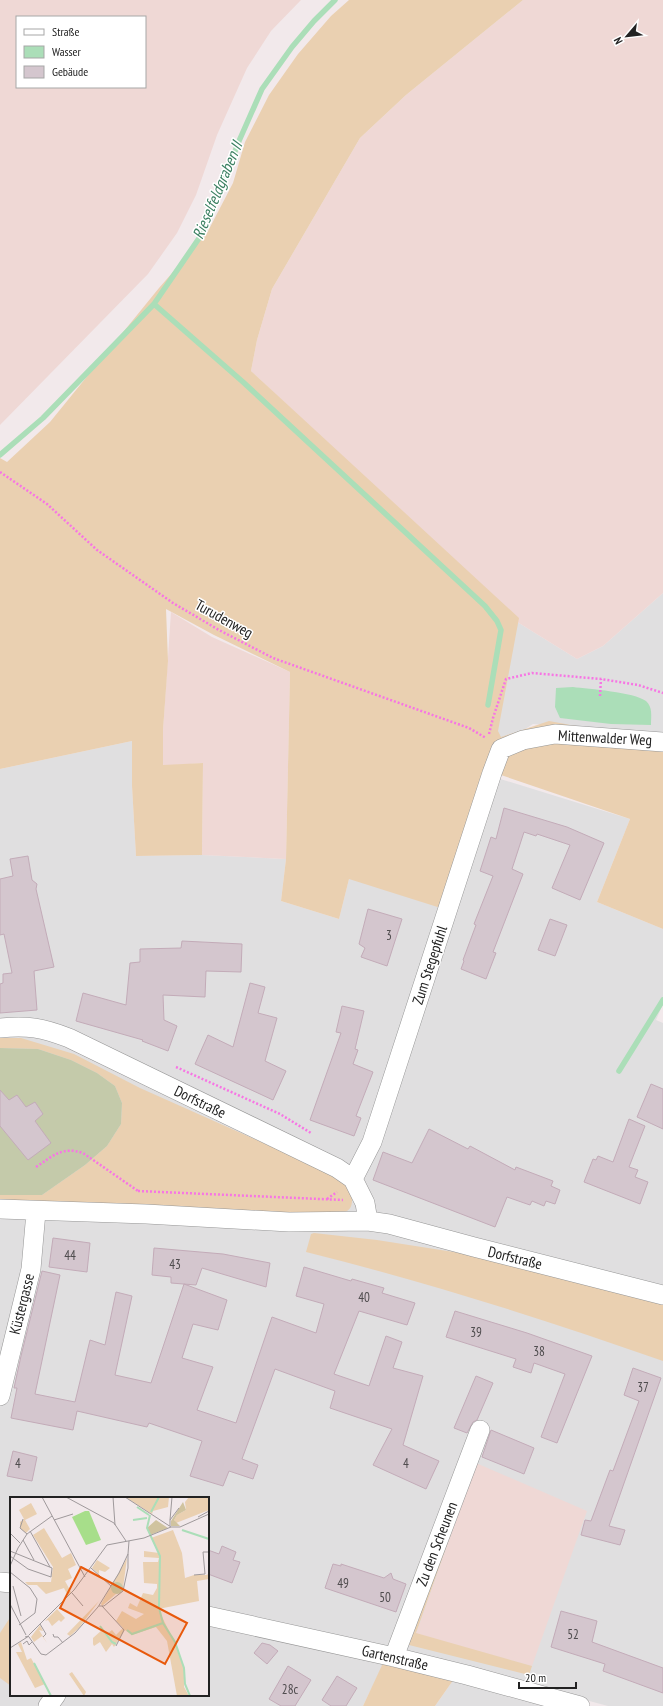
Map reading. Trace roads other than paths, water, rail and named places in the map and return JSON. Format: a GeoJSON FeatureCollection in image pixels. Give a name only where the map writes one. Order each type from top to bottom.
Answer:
{"type":"FeatureCollection","features":[{"type":"Feature","properties":{"kind":"street","name":"Mittenwalder Weg"},"geometry":{"type":"LineString","coordinates":[[495,744],[555,734],[663,742]]}},
{"type":"Feature","properties":{"kind":"street","name":"Zum Stegepfuhl"},"geometry":{"type":"LineString","coordinates":[[353,1179],[372,1142],[492,773],[495,744]]}},
{"type":"Feature","properties":{"kind":"street","name":"Dorfstraße"},"geometry":{"type":"LineString","coordinates":[[0,1028],[20,1026],[44,1029],[69,1038],[337,1168],[353,1179]]}},
{"type":"Feature","properties":{"kind":"street"},"geometry":{"type":"LineString","coordinates":[[353,1179],[367,1212]]}},
{"type":"Feature","properties":{"kind":"street","name":"Dorfstraße"},"geometry":{"type":"LineString","coordinates":[[0,1210],[146,1214],[282,1222],[367,1212],[389,1224],[663,1295]]}},
{"type":"Feature","properties":{"kind":"street","name":"Küstergasse"},"geometry":{"type":"LineString","coordinates":[[0,1396],[31,1269],[36,1212]]}},
{"type":"Feature","properties":{"kind":"street","name":"Zu den Scheunen"},"geometry":{"type":"LineString","coordinates":[[394,1657],[480,1430]]}},
{"type":"Feature","properties":{"kind":"street"},"geometry":{"type":"LineString","coordinates":[[0,1582],[10,1583]]}},
{"type":"Feature","properties":{"kind":"street","name":"Gartenstraße"},"geometry":{"type":"LineString","coordinates":[[209,1616],[394,1657],[580,1706]]}},
{"type":"Feature","properties":{"kind":"street"},"geometry":{"type":"LineString","coordinates":[[48,1706],[55,1696]]}},
{"type":"Feature","properties":{"kind":"water"},"geometry":{"type":"Polygon","coordinates":[[[573,687],[611,691],[640,698],[646,701],[650,706],[651,725],[611,724],[560,718],[555,707],[556,688],[573,687]]]}},
{"type":"Feature","properties":{"kind":"waterway","name":"Rieselfeldgraben II"},"geometry":{"type":"LineString","coordinates":[[0,455],[43,418],[154,304],[204,231],[239,141],[262,89],[292,47],[314,21],[335,0]]}},
{"type":"Feature","properties":{"kind":"waterway"},"geometry":{"type":"LineString","coordinates":[[154,304],[243,382],[485,606],[497,621],[501,630],[488,705]]}},
{"type":"Feature","properties":{"kind":"waterway"},"geometry":{"type":"LineString","coordinates":[[619,1071],[663,1000]]}}]}
